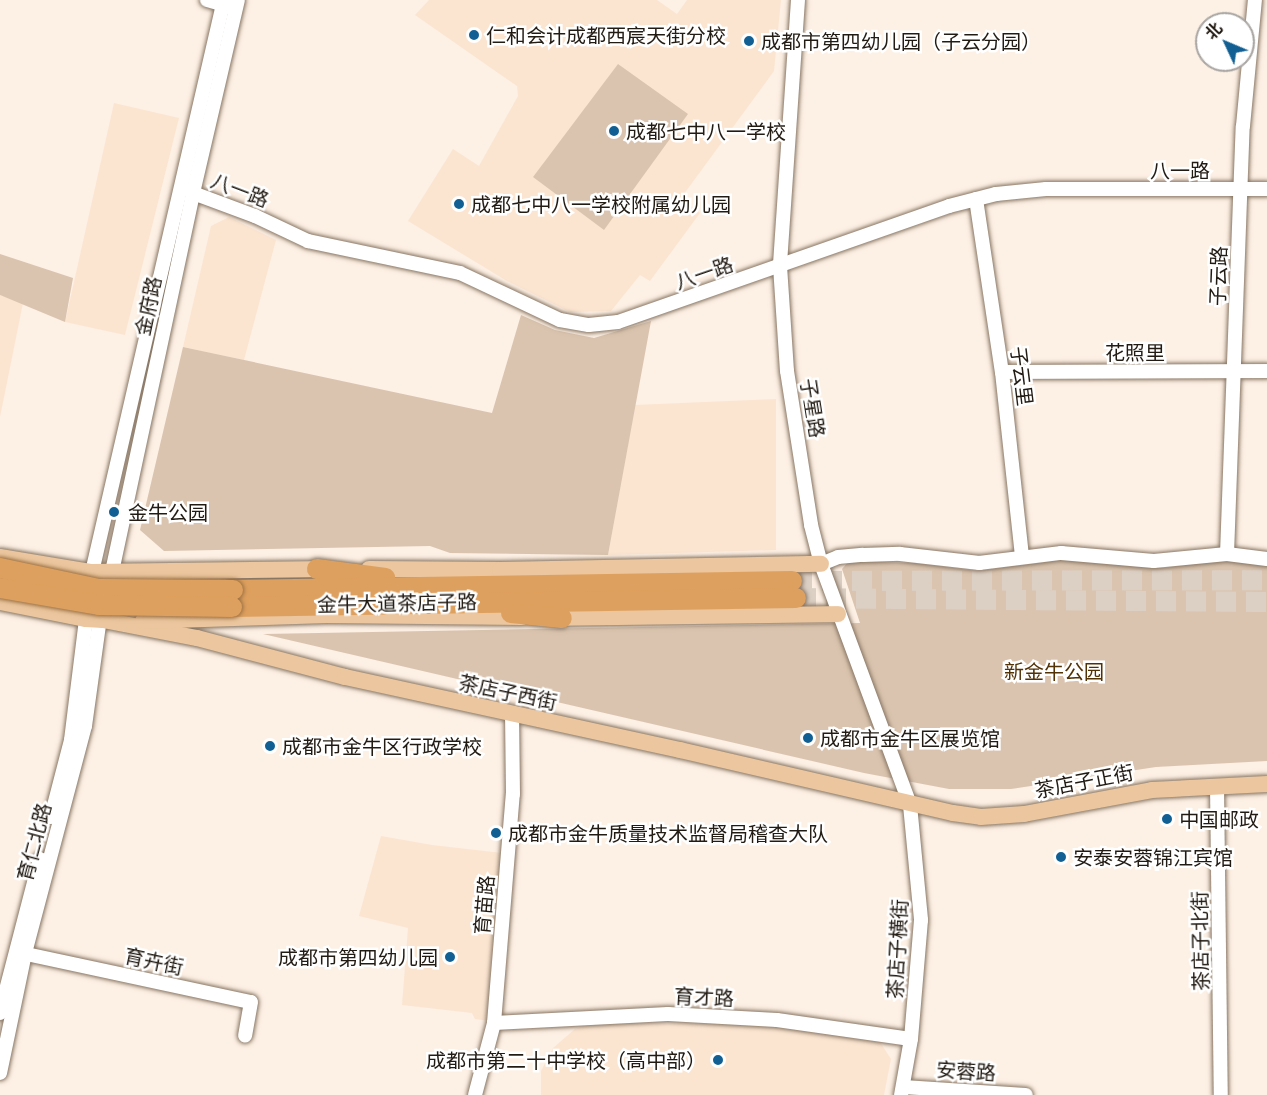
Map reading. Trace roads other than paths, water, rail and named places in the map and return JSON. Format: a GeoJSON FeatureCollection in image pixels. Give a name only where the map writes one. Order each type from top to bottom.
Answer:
{"type":"FeatureCollection","features":[{"type":"Feature","properties":{"kind":"highway","name":"金牛大道茶店子路"},"geometry":{"type":"LineString","coordinates":[[0,588],[99,606],[233,598],[450,586],[794,590],[383,602],[233,598],[99,590],[5,568]]}},
{"type":"Feature","properties":{"kind":"highway"},"geometry":{"type":"LineString","coordinates":[[317,569],[450,586]]}},
{"type":"Feature","properties":{"kind":"highway"},"geometry":{"type":"LineString","coordinates":[[383,602],[562,618]]}},
{"type":"Feature","properties":{"kind":"main road"},"geometry":{"type":"LineString","coordinates":[[0,557],[92,572],[317,569],[500,570],[821,564]]}},
{"type":"Feature","properties":{"kind":"main road","name":"金府路"},"geometry":{"type":"LineString","coordinates":[[92,572],[92,619]]}},
{"type":"Feature","properties":{"kind":"main road"},"geometry":{"type":"LineString","coordinates":[[0,602],[92,619],[147,621],[327,615],[562,618],[837,614]]}},
{"type":"Feature","properties":{"kind":"main road","name":"茶店子西街"},"geometry":{"type":"LineString","coordinates":[[92,619],[197,638],[345,677],[680,750],[910,805]]}},
{"type":"Feature","properties":{"kind":"main road","name":"茶店子正街"},"geometry":{"type":"LineString","coordinates":[[910,805],[981,817],[1060,809],[1152,790],[1267,784]]}},
{"type":"Feature","properties":{"kind":"street"},"geometry":{"type":"LineString","coordinates":[[207,0],[230,3]]}},
{"type":"Feature","properties":{"kind":"street","name":"子星路"},"geometry":{"type":"LineString","coordinates":[[798,0],[780,266],[787,371],[811,525],[821,564],[837,614],[910,805]]}},
{"type":"Feature","properties":{"kind":"street","name":"子云路"},"geometry":{"type":"LineString","coordinates":[[1227,554],[1240,189],[1255,0]]}},
{"type":"Feature","properties":{"kind":"street","name":"金府路"},"geometry":{"type":"LineString","coordinates":[[92,619],[114,570],[193,193],[230,3]]}},
{"type":"Feature","properties":{"kind":"street","name":"金府路"},"geometry":{"type":"LineString","coordinates":[[92,572],[230,3]]}},
{"type":"Feature","properties":{"kind":"street","name":"八一路"},"geometry":{"type":"LineString","coordinates":[[193,193],[255,216],[308,241],[460,273],[560,320],[590,325],[618,322],[949,206],[976,199],[1046,189],[1267,189]]}},
{"type":"Feature","properties":{"kind":"street","name":"子云里"},"geometry":{"type":"LineString","coordinates":[[976,199],[1002,372],[1022,558]]}},
{"type":"Feature","properties":{"kind":"street","name":"花照里"},"geometry":{"type":"LineString","coordinates":[[1002,372],[1267,371]]}},
{"type":"Feature","properties":{"kind":"street"},"geometry":{"type":"LineString","coordinates":[[821,564],[838,557],[900,554],[979,563],[1061,553],[1083,553],[1154,561],[1227,554],[1267,559]]}},
{"type":"Feature","properties":{"kind":"street"},"geometry":{"type":"LineString","coordinates":[[0,1073],[20,952],[70,740],[92,619]]}},
{"type":"Feature","properties":{"kind":"street","name":"育苗路"},"geometry":{"type":"LineString","coordinates":[[475,1095],[494,1023],[513,794],[512,715]]}},
{"type":"Feature","properties":{"kind":"street","name":"茶店子北街"},"geometry":{"type":"LineString","coordinates":[[1217,786],[1221,1095]]}},
{"type":"Feature","properties":{"kind":"street","name":"茶店子横街"},"geometry":{"type":"LineString","coordinates":[[902,1091],[910,1039],[921,920],[910,805]]}},
{"type":"Feature","properties":{"kind":"street"},"geometry":{"type":"LineString","coordinates":[[0,1013],[20,952]]}},
{"type":"Feature","properties":{"kind":"street","name":"育卉街"},"geometry":{"type":"LineString","coordinates":[[20,952],[251,1002],[245,1035]]}},
{"type":"Feature","properties":{"kind":"street","name":"育才路"},"geometry":{"type":"LineString","coordinates":[[494,1023],[668,1014],[777,1020],[910,1039]]}},
{"type":"Feature","properties":{"kind":"street","name":"安蓉路"},"geometry":{"type":"LineString","coordinates":[[902,1091],[1026,1095]]}},
{"type":"Feature","properties":{"kind":"tunnel"},"geometry":{"type":"LineString","coordinates":[[792,581],[1267,580]]}},
{"type":"Feature","properties":{"kind":"tunnel"},"geometry":{"type":"LineString","coordinates":[[796,598],[1267,602]]}},
{"type":"Feature","properties":{"kind":"place","name":"仁和会计成都西宸天街分校"},"geometry":{"type":"Point","coordinates":[474,35]}},
{"type":"Feature","properties":{"kind":"place","name":"成都市第四幼儿园（子云分园）"},"geometry":{"type":"Point","coordinates":[749,41]}},
{"type":"Feature","properties":{"kind":"place","name":"成都七中八一学校"},"geometry":{"type":"Point","coordinates":[614,131]}},
{"type":"Feature","properties":{"kind":"place","name":"成都七中八一学校附属幼儿园"},"geometry":{"type":"Point","coordinates":[459,204]}},
{"type":"Feature","properties":{"kind":"place","name":"金牛公园"},"geometry":{"type":"Point","coordinates":[114,512]}},
{"type":"Feature","properties":{"kind":"place","name":"成都市金牛区展览馆"},"geometry":{"type":"Point","coordinates":[808,738]}},
{"type":"Feature","properties":{"kind":"place","name":"成都市金牛区行政学校"},"geometry":{"type":"Point","coordinates":[270,746]}},
{"type":"Feature","properties":{"kind":"place","name":"中国邮政"},"geometry":{"type":"Point","coordinates":[1167,819]}},
{"type":"Feature","properties":{"kind":"place","name":"成都市金牛质量技术监督局稽查大队"},"geometry":{"type":"Point","coordinates":[496,833]}},
{"type":"Feature","properties":{"kind":"place","name":"安泰安蓉锦江宾馆"},"geometry":{"type":"Point","coordinates":[1061,857]}},
{"type":"Feature","properties":{"kind":"place","name":"成都市第四幼儿园"},"geometry":{"type":"Point","coordinates":[450,957]}},
{"type":"Feature","properties":{"kind":"place","name":"成都市第二十中学校（高中部）"},"geometry":{"type":"Point","coordinates":[718,1060]}},
{"type":"Feature","properties":{"kind":"park label","name":"新金牛公园"},"geometry":{"type":"Point","coordinates":[1054,671]}}]}
